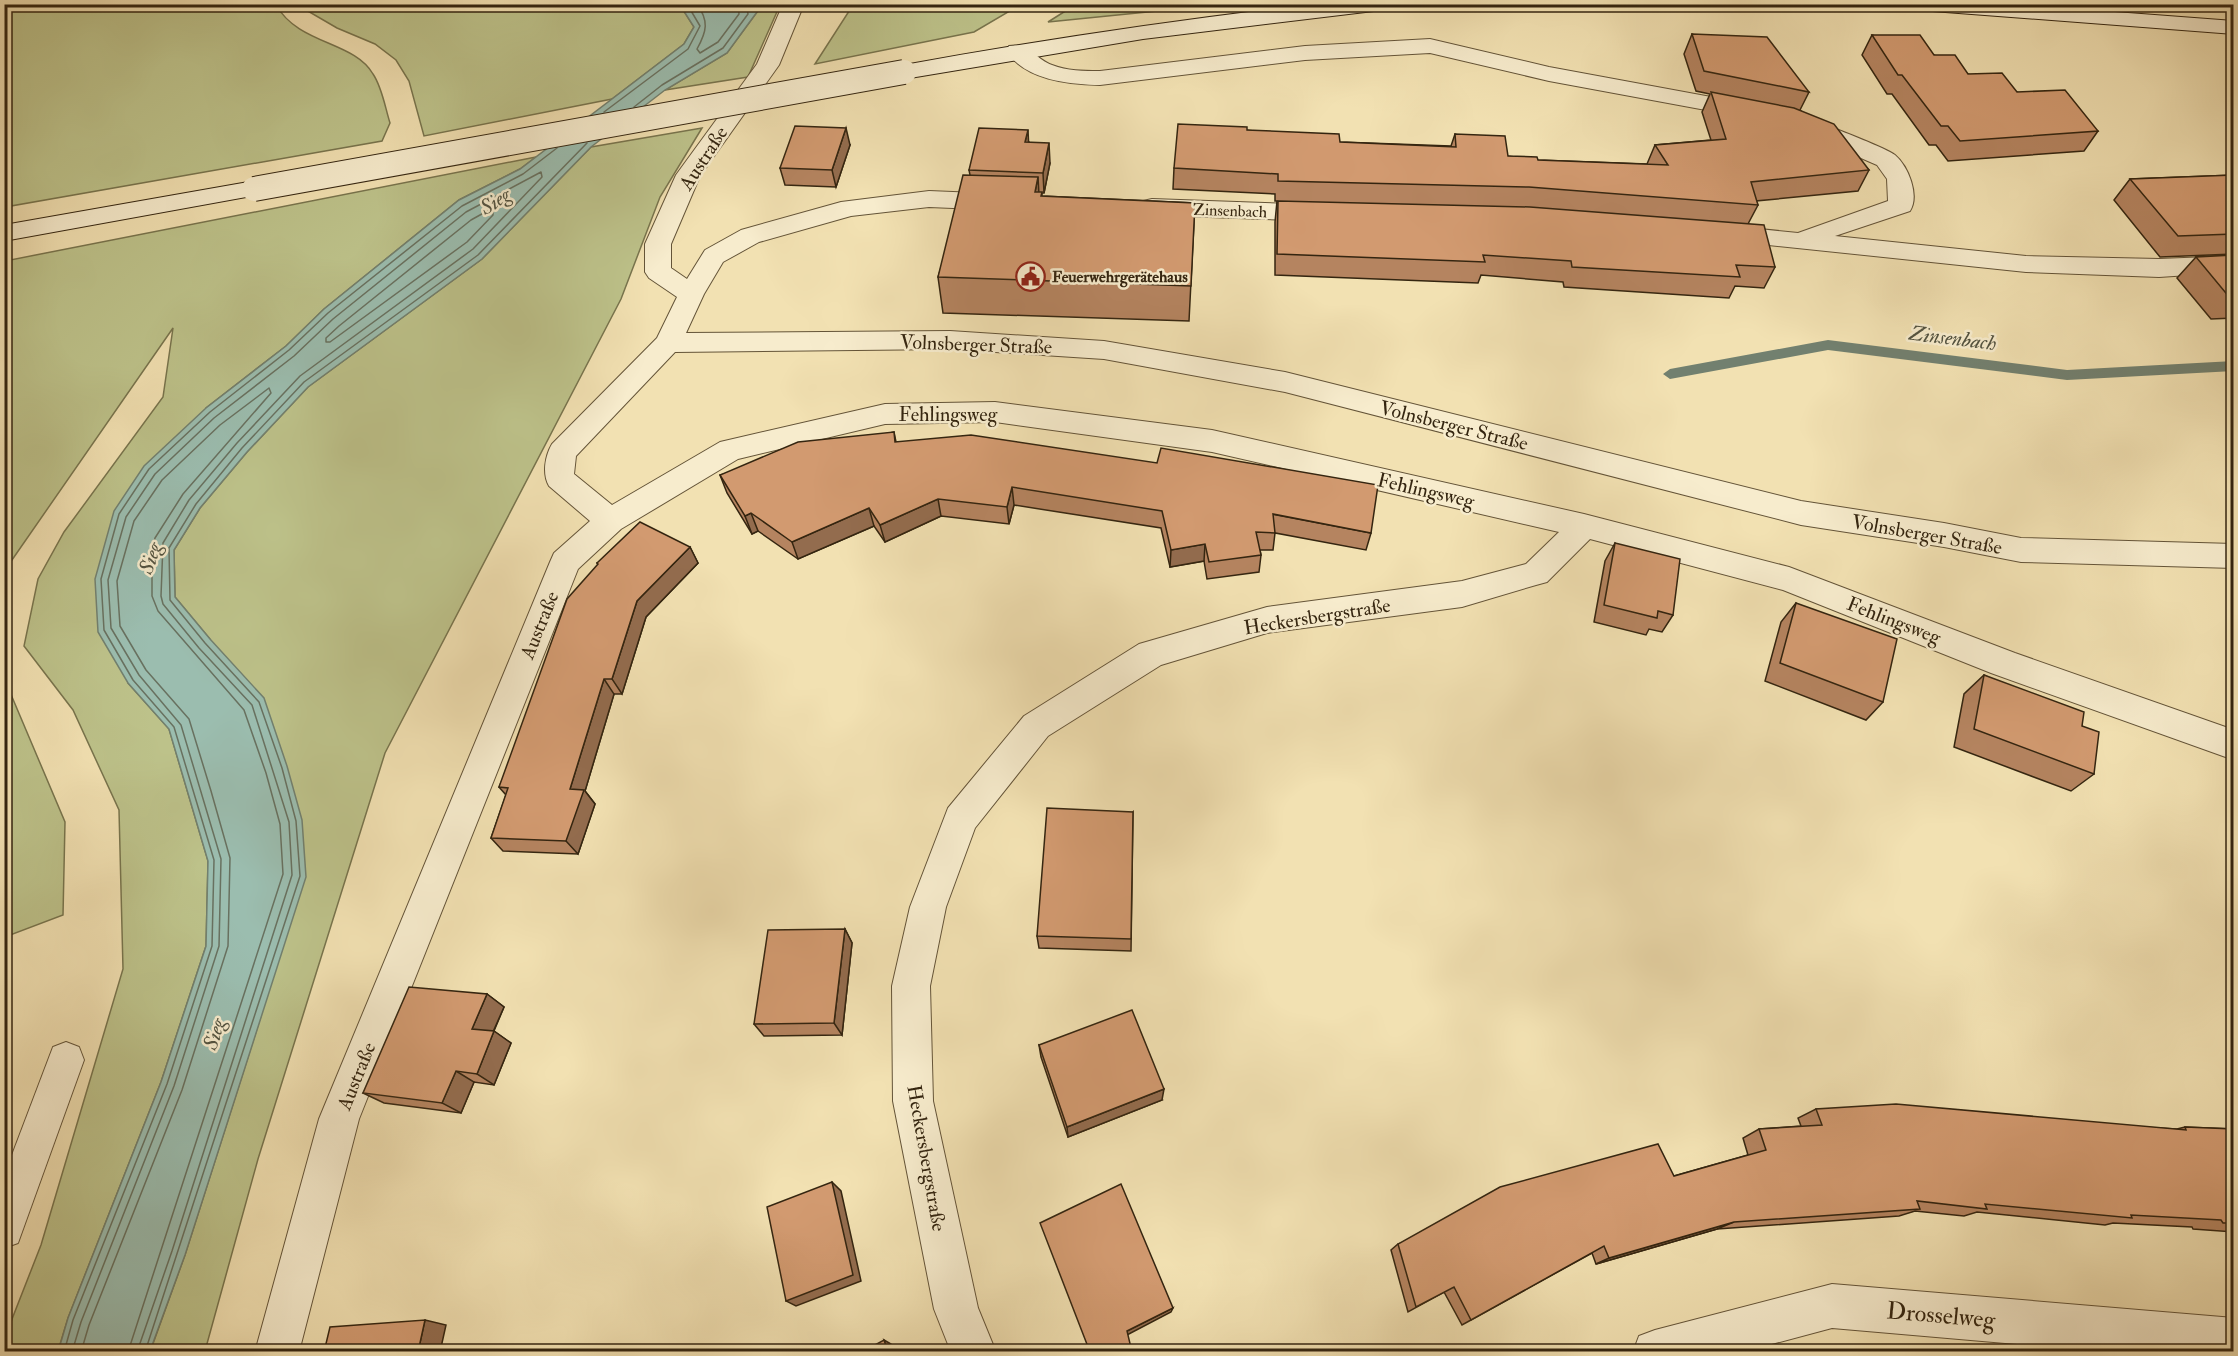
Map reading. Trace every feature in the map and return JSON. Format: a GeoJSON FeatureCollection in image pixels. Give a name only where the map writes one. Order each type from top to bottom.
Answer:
{"type":"FeatureCollection","features":[{"type":"Feature","properties":{"kind":"street","name":"Austraße"},"geometry":{"type":"LineString","coordinates":[[692,294],[658,272],[658,244],[688,175],[768,65],[794,4]]}},
{"type":"Feature","properties":{"kind":"street"},"geometry":{"type":"LineString","coordinates":[[4,233],[1017,51],[1271,15],[1383,4]]}},
{"type":"Feature","properties":{"kind":"street"},"geometry":{"type":"LineString","coordinates":[[1919,4],[2234,28]]}},
{"type":"Feature","properties":{"kind":"street"},"geometry":{"type":"LineString","coordinates":[[1017,51],[1026,62],[1041,68],[1060,74],[1091,78],[1305,53],[1430,46],[1549,74],[1776,116],[1792,120],[1886,160],[1899,179],[1901,205],[1798,241]]}},
{"type":"Feature","properties":{"kind":"street"},"geometry":{"type":"LineString","coordinates":[[610,521],[559,478],[562,452],[669,343],[692,294],[714,256],[750,236],[850,208],[929,199],[1024,203]]}},
{"type":"Feature","properties":{"kind":"street","name":"Zinsenbach"},"geometry":{"type":"LineString","coordinates":[[1132,207],[1346,213]]}},
{"type":"Feature","properties":{"kind":"street"},"geometry":{"type":"LineString","coordinates":[[1700,231],[2026,264],[2159,268],[2234,264]]}},
{"type":"Feature","properties":{"kind":"street","name":"Volnsberger Straße"},"geometry":{"type":"LineString","coordinates":[[669,343],[950,340],[1104,350],[1285,382],[1801,513],[1944,535],[2021,550],[2234,556]]}},
{"type":"Feature","properties":{"kind":"street","name":"Fehlingsweg"},"geometry":{"type":"LineString","coordinates":[[610,521],[730,450],[885,414],[995,412],[1212,441],[1584,526],[1789,579],[2003,663],[2234,745]]}},
{"type":"Feature","properties":{"kind":"street","name":"Austraße"},"geometry":{"type":"LineString","coordinates":[[277,1352],[339,1119],[565,562],[610,521]]}},
{"type":"Feature","properties":{"kind":"street","name":"Heckersbergstraße"},"geometry":{"type":"LineString","coordinates":[[974,1352],[956,1309],[913,1101],[911,986],[928,907],[961,819],[1036,726],[1151,654],[1267,620],[1462,594],[1536,573],[1584,526]]}},
{"type":"Feature","properties":{"kind":"street","name":"Drosselweg"},"geometry":{"type":"LineString","coordinates":[[1655,1352],[1832,1306],[2234,1340]]}},
{"type":"Feature","properties":{"kind":"lane"},"geometry":{"type":"LineString","coordinates":[[4,1229],[66,1060]]}},
{"type":"Feature","properties":{"kind":"green space"},"geometry":{"type":"Polygon","coordinates":[[[5,4],[276,5],[298,28],[340,48],[364,63],[379,85],[390,123],[382,141],[5,207],[5,4]]]}},
{"type":"Feature","properties":{"kind":"green space"},"geometry":{"type":"Polygon","coordinates":[[[1075,4],[1217,5],[1048,22],[1075,4]]]}},
{"type":"Feature","properties":{"kind":"green space"},"geometry":{"type":"Polygon","coordinates":[[[305,5],[680,5],[694,27],[684,44],[612,99],[424,136],[409,81],[396,60],[375,44],[337,28],[306,10],[305,5]]]}},
{"type":"Feature","properties":{"kind":"green space"},"geometry":{"type":"Polygon","coordinates":[[[749,5],[780,5],[748,77],[665,90],[727,53],[757,12],[749,5]]]}},
{"type":"Feature","properties":{"kind":"green space"},"geometry":{"type":"Polygon","coordinates":[[[853,5],[1020,5],[974,32],[815,64],[853,5]]]}},
{"type":"Feature","properties":{"kind":"green space"},"geometry":{"type":"Polygon","coordinates":[[[702,128],[660,197],[621,299],[385,753],[258,1159],[205,1351],[150,1352],[185,1255],[261,1016],[210,639],[175,597],[174,550],[200,508],[247,452],[308,387],[482,259],[591,147],[702,128]]]}},
{"type":"Feature","properties":{"kind":"green space"},"geometry":{"type":"Polygon","coordinates":[[[536,157],[520,169],[459,200],[324,309],[286,346],[206,408],[128,683],[169,729],[208,861],[206,946],[161,1082],[68,1318],[58,1351],[5,1351],[5,1337],[41,1245],[123,969],[119,810],[73,710],[24,646],[38,579],[64,532],[163,397],[173,328],[5,570],[5,261],[536,157]]]}},
{"type":"Feature","properties":{"kind":"green space"},"geometry":{"type":"Polygon","coordinates":[[[4,678],[65,822],[63,915],[5,937],[4,678]]]}},
{"type":"Feature","properties":{"kind":"water","name":"Sieg"},"geometry":{"type":"Polygon","coordinates":[[[680,5],[749,5],[757,12],[727,53],[665,90],[591,147],[482,259],[308,387],[247,452],[200,508],[174,550],[175,597],[264,698],[302,820],[306,877],[185,1255],[150,1351],[58,1352],[68,1318],[161,1082],[206,946],[208,861],[169,729],[128,683],[98,632],[95,579],[114,511],[144,466],[206,408],[286,346],[324,309],[459,200],[520,169],[684,44],[694,27],[680,5]]]}},
{"type":"Feature","properties":{"kind":"building"},"geometry":{"type":"Polygon","coordinates":[[[1692,34],[1767,37],[1809,92],[1704,71],[1692,34]]]}},
{"type":"Feature","properties":{"kind":"building"},"geometry":{"type":"Polygon","coordinates":[[[1872,35],[1920,35],[1934,55],[1955,55],[1968,74],[2002,73],[2017,92],[2065,90],[2098,131],[1960,141],[1948,126],[1941,126],[1902,75],[1898,75],[1872,35]]]}},
{"type":"Feature","properties":{"kind":"building"},"geometry":{"type":"Polygon","coordinates":[[[1711,92],[1794,108],[1834,124],[1869,170],[1751,182],[1758,205],[1529,187],[1278,181],[1278,174],[1174,168],[1178,124],[1339,134],[1340,142],[1456,147],[1455,134],[1505,136],[1508,156],[1537,157],[1538,160],[1668,165],[1655,145],[1726,139],[1711,92]]]}},
{"type":"Feature","properties":{"kind":"building"},"geometry":{"type":"Polygon","coordinates":[[[795,126],[846,128],[832,170],[780,168],[795,126]]]}},
{"type":"Feature","properties":{"kind":"building"},"geometry":{"type":"Polygon","coordinates":[[[979,128],[1028,130],[1025,142],[1049,143],[1043,173],[969,170],[979,128]]]}},
{"type":"Feature","properties":{"kind":"building"},"geometry":{"type":"Polygon","coordinates":[[[963,175],[1038,177],[1035,192],[1042,192],[1041,196],[1195,203],[1191,286],[938,277],[963,175]]]}},
{"type":"Feature","properties":{"kind":"building"},"geometry":{"type":"Polygon","coordinates":[[[2234,175],[2234,234],[2178,236],[2130,179],[2234,175]]]}},
{"type":"Feature","properties":{"kind":"building"},"geometry":{"type":"Polygon","coordinates":[[[1278,201],[1530,207],[1764,225],[1775,267],[1736,265],[1740,277],[1572,267],[1571,261],[1483,255],[1485,262],[1277,254],[1278,201]]]}},
{"type":"Feature","properties":{"kind":"building"},"geometry":{"type":"Polygon","coordinates":[[[2234,255],[2234,298],[2230,298],[2196,257],[2234,255]]]}},
{"type":"Feature","properties":{"kind":"building"},"geometry":{"type":"Polygon","coordinates":[[[894,432],[895,442],[971,435],[1157,463],[1161,448],[1378,485],[1371,533],[1273,514],[1275,533],[1256,532],[1261,555],[1209,562],[1205,544],[1171,550],[1162,511],[1012,487],[1007,507],[938,499],[880,525],[869,508],[792,542],[751,513],[745,516],[720,475],[798,442],[894,432]]]}},
{"type":"Feature","properties":{"kind":"building"},"geometry":{"type":"Polygon","coordinates":[[[640,522],[690,547],[637,601],[612,679],[604,679],[570,789],[584,790],[566,841],[491,838],[508,788],[499,787],[567,599],[597,563],[640,522]]]}},
{"type":"Feature","properties":{"kind":"building"},"geometry":{"type":"Polygon","coordinates":[[[1615,543],[1680,559],[1673,615],[1658,611],[1657,618],[1604,605],[1615,543]]]}},
{"type":"Feature","properties":{"kind":"building"},"geometry":{"type":"Polygon","coordinates":[[[1796,603],[1897,639],[1883,702],[1780,663],[1796,603]]]}},
{"type":"Feature","properties":{"kind":"building"},"geometry":{"type":"Polygon","coordinates":[[[1984,675],[2084,712],[2082,726],[2099,732],[2094,774],[1974,729],[1984,675]]]}},
{"type":"Feature","properties":{"kind":"building"},"geometry":{"type":"Polygon","coordinates":[[[1047,808],[1133,812],[1131,939],[1037,936],[1047,808]]]}},
{"type":"Feature","properties":{"kind":"building"},"geometry":{"type":"Polygon","coordinates":[[[845,929],[834,1023],[754,1024],[768,930],[845,929]]]}},
{"type":"Feature","properties":{"kind":"building"},"geometry":{"type":"Polygon","coordinates":[[[409,987],[487,994],[472,1029],[494,1031],[477,1074],[456,1071],[442,1103],[363,1093],[409,987]]]}},
{"type":"Feature","properties":{"kind":"building"},"geometry":{"type":"Polygon","coordinates":[[[1132,1010],[1164,1089],[1067,1127],[1039,1045],[1132,1010]]]}},
{"type":"Feature","properties":{"kind":"building"},"geometry":{"type":"Polygon","coordinates":[[[1896,1104],[2186,1130],[2185,1127],[2234,1129],[2234,1223],[2223,1223],[2221,1220],[2131,1215],[2132,1218],[1985,1204],[1987,1209],[1917,1201],[1920,1209],[1734,1222],[1609,1258],[1604,1246],[1471,1320],[1454,1287],[1416,1307],[1398,1244],[1500,1187],[1658,1144],[1674,1176],[1766,1150],[1759,1129],[1822,1125],[1816,1109],[1896,1104]]]}},
{"type":"Feature","properties":{"kind":"building"},"geometry":{"type":"Polygon","coordinates":[[[832,1182],[853,1275],[786,1301],[767,1207],[832,1182]]]}},
{"type":"Feature","properties":{"kind":"building"},"geometry":{"type":"Polygon","coordinates":[[[1121,1184],[1173,1308],[1127,1331],[1132,1352],[1090,1352],[1040,1223],[1121,1184]]]}},
{"type":"Feature","properties":{"kind":"building"},"geometry":{"type":"Polygon","coordinates":[[[425,1320],[418,1352],[324,1352],[330,1327],[425,1320]]]}},
{"type":"Feature","properties":{"kind":"building"},"geometry":{"type":"Polygon","coordinates":[[[884,1340],[888,1352],[862,1352],[884,1340]]]}},
{"type":"Feature","properties":{"kind":"waterway","name":"Zinsenbach"},"geometry":{"type":"LineString","coordinates":[[1670,374],[1828,345],[2067,375],[2234,366]]}},
{"type":"Feature","properties":{"kind":"place","name":"Feuerwehrgerätehaus"},"geometry":{"type":"Point","coordinates":[1031,276]}}]}
